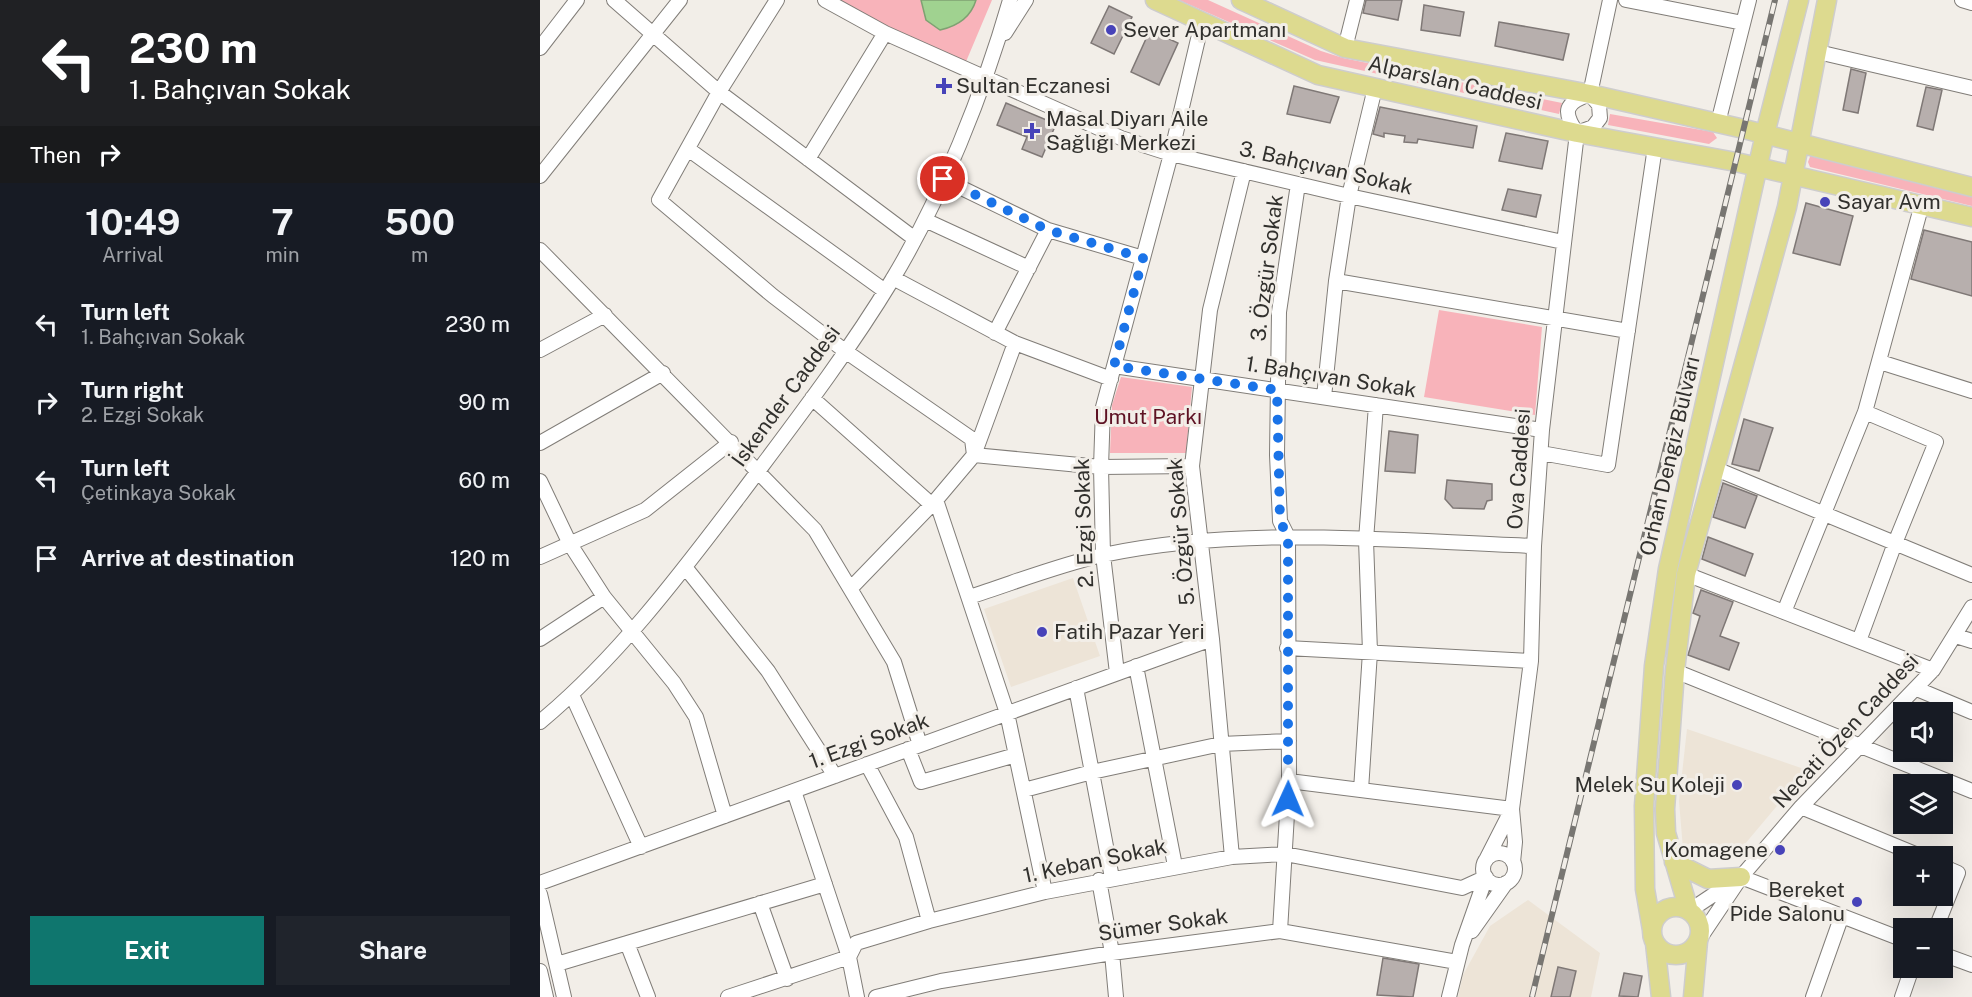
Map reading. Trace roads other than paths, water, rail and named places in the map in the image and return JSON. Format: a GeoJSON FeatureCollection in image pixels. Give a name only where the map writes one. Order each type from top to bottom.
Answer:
{"type":"FeatureCollection","features":[{"type":"Feature","properties":{"kind":"main road","name":"Alparslan Caddesi"},"geometry":{"type":"LineString","coordinates":[[1155,0],[1318,75],[1577,133],[1758,168],[1972,217]]}},
{"type":"Feature","properties":{"kind":"main road","name":"Alparslan Caddesi"},"geometry":{"type":"LineString","coordinates":[[1241,0],[1345,48],[1590,94],[1765,134],[1972,187]]}},
{"type":"Feature","properties":{"kind":"main road","name":"Orhan Dengiz Bulvarı"},"geometry":{"type":"LineString","coordinates":[[1661,997],[1654,936],[1645,889],[1643,848],[1654,666],[1668,569],[1765,134],[1799,0]]}},
{"type":"Feature","properties":{"kind":"main road","name":"Orhan Dengiz Bulvarı"},"geometry":{"type":"LineString","coordinates":[[1692,997],[1698,921],[1689,911],[1674,862],[1666,833],[1665,809],[1675,671],[1686,574],[1793,176],[1827,0]]}},
{"type":"Feature","properties":{"kind":"main road"},"geometry":{"type":"LineString","coordinates":[[1674,862],[1708,879],[1741,877]]}},
{"type":"Feature","properties":{"kind":"main road"},"geometry":{"type":"LineString","coordinates":[[1689,911],[1681,908],[1665,910],[1654,922],[1654,936],[1666,953],[1681,955],[1694,948],[1698,941]]}},
{"type":"Feature","properties":{"kind":"street"},"geometry":{"type":"LineString","coordinates":[[540,48],[577,0]]}},
{"type":"Feature","properties":{"kind":"street"},"geometry":{"type":"LineString","coordinates":[[614,0],[653,37],[719,92],[915,239]]}},
{"type":"Feature","properties":{"kind":"street"},"geometry":{"type":"LineString","coordinates":[[540,176],[653,37],[680,0]]}},
{"type":"Feature","properties":{"kind":"street"},"geometry":{"type":"LineString","coordinates":[[777,0],[719,92],[659,200],[773,296],[845,351],[972,439],[974,455]]}},
{"type":"Feature","properties":{"kind":"street","name":"3. Bahçıvan Sokak"},"geometry":{"type":"LineString","coordinates":[[825,0],[885,33],[1121,138],[1171,154],[1298,184],[1563,242]]}},
{"type":"Feature","properties":{"kind":"street"},"geometry":{"type":"LineString","coordinates":[[996,48],[1010,0]]}},
{"type":"Feature","properties":{"kind":"street"},"geometry":{"type":"LineString","coordinates":[[996,48],[1026,0]]}},
{"type":"Feature","properties":{"kind":"street"},"geometry":{"type":"LineString","coordinates":[[1345,48],[1357,0]]}},
{"type":"Feature","properties":{"kind":"street"},"geometry":{"type":"LineString","coordinates":[[1577,133],[1593,127],[1600,118],[1599,105],[1590,94],[1610,0]]}},
{"type":"Feature","properties":{"kind":"street"},"geometry":{"type":"LineString","coordinates":[[1626,0],[1743,23]]}},
{"type":"Feature","properties":{"kind":"street"},"geometry":{"type":"LineString","coordinates":[[1718,123],[1749,0]]}},
{"type":"Feature","properties":{"kind":"street"},"geometry":{"type":"LineString","coordinates":[[1962,0],[1972,3]]}},
{"type":"Feature","properties":{"kind":"street","name":"2. Ezgi Sokak"},"geometry":{"type":"LineString","coordinates":[[1117,673],[1103,555],[1101,466],[1103,407],[1171,154],[1202,22]]}},
{"type":"Feature","properties":{"kind":"street"},"geometry":{"type":"LineString","coordinates":[[808,159],[885,33]]}},
{"type":"Feature","properties":{"kind":"street","name":"İskender Caddesi"},"geometry":{"type":"LineString","coordinates":[[540,722],[572,695],[685,567],[845,351],[893,278],[925,220],[996,48]]}},
{"type":"Feature","properties":{"kind":"street"},"geometry":{"type":"LineString","coordinates":[[1818,52],[1972,88]]}},
{"type":"Feature","properties":{"kind":"street"},"geometry":{"type":"LineString","coordinates":[[1324,397],[1336,281],[1349,196],[1375,88]]}},
{"type":"Feature","properties":{"kind":"street","name":"Ova Caddesi"},"geometry":{"type":"LineString","coordinates":[[1512,809],[1531,661],[1534,546],[1542,430],[1553,320],[1577,133],[1569,120],[1567,110],[1574,100],[1590,94]]}},
{"type":"Feature","properties":{"kind":"street"},"geometry":{"type":"LineString","coordinates":[[1540,453],[1608,465],[1655,147]]}},
{"type":"Feature","properties":{"kind":"street"},"geometry":{"type":"LineString","coordinates":[[688,149],[885,291]]}},
{"type":"Feature","properties":{"kind":"street","name":"5. Özgür Sokak"},"geometry":{"type":"LineString","coordinates":[[1232,857],[1212,639],[1192,466],[1210,310],[1244,171]]}},
{"type":"Feature","properties":{"kind":"street"},"geometry":{"type":"LineString","coordinates":[[943,179],[1048,230],[1143,258]]}},
{"type":"Feature","properties":{"kind":"street","name":"3. Özgür Sokak"},"geometry":{"type":"LineString","coordinates":[[1280,931],[1286,854],[1288,781],[1288,537],[1280,521],[1277,390],[1279,312],[1298,184]]}},
{"type":"Feature","properties":{"kind":"street"},"geometry":{"type":"LineString","coordinates":[[1784,612],[1865,412],[1922,204]]}},
{"type":"Feature","properties":{"kind":"street"},"geometry":{"type":"LineString","coordinates":[[925,220],[1029,268]]}},
{"type":"Feature","properties":{"kind":"street"},"geometry":{"type":"LineString","coordinates":[[995,333],[1048,230]]}},
{"type":"Feature","properties":{"kind":"street"},"geometry":{"type":"LineString","coordinates":[[542,255],[663,373],[815,530],[852,587],[894,662],[921,782],[1016,755]]}},
{"type":"Feature","properties":{"kind":"street","name":"1. Bahçıvan Sokak"},"geometry":{"type":"LineString","coordinates":[[893,278],[1015,343],[1112,372],[1201,379],[1542,430]]}},
{"type":"Feature","properties":{"kind":"street"},"geometry":{"type":"LineString","coordinates":[[1336,281],[1553,320],[1628,331]]}},
{"type":"Feature","properties":{"kind":"street"},"geometry":{"type":"LineString","coordinates":[[540,350],[605,315]]}},
{"type":"Feature","properties":{"kind":"street"},"geometry":{"type":"LineString","coordinates":[[852,587],[934,502],[974,455],[1015,343]]}},
{"type":"Feature","properties":{"kind":"street"},"geometry":{"type":"LineString","coordinates":[[1880,362],[1972,392]]}},
{"type":"Feature","properties":{"kind":"street"},"geometry":{"type":"LineString","coordinates":[[540,443],[663,373]]}},
{"type":"Feature","properties":{"kind":"street"},"geometry":{"type":"LineString","coordinates":[[812,398],[934,502],[969,597],[1007,713],[1045,892]]}},
{"type":"Feature","properties":{"kind":"street"},"geometry":{"type":"LineString","coordinates":[[1361,790],[1370,652],[1366,540],[1376,405]]}},
{"type":"Feature","properties":{"kind":"street"},"geometry":{"type":"LineString","coordinates":[[1859,641],[1936,442],[1865,412]]}},
{"type":"Feature","properties":{"kind":"street"},"geometry":{"type":"LineString","coordinates":[[540,557],[645,510],[731,442]]}},
{"type":"Feature","properties":{"kind":"street"},"geometry":{"type":"LineString","coordinates":[[974,455],[1101,466],[1192,466]]}},
{"type":"Feature","properties":{"kind":"street"},"geometry":{"type":"LineString","coordinates":[[1716,469],[1972,575]]}},
{"type":"Feature","properties":{"kind":"street"},"geometry":{"type":"LineString","coordinates":[[540,481],[570,544],[604,597],[674,683],[696,717],[725,816]]}},
{"type":"Feature","properties":{"kind":"street"},"geometry":{"type":"LineString","coordinates":[[969,597],[1103,555],[1201,541],[1288,537],[1534,546]]}},
{"type":"Feature","properties":{"kind":"street"},"geometry":{"type":"LineString","coordinates":[[685,567],[768,671],[834,776]]}},
{"type":"Feature","properties":{"kind":"street"},"geometry":{"type":"LineString","coordinates":[[1686,574],[1933,670]]}},
{"type":"Feature","properties":{"kind":"street"},"geometry":{"type":"LineString","coordinates":[[540,639],[604,597]]}},
{"type":"Feature","properties":{"kind":"street","name":"Necati Özen Caddesi"},"geometry":{"type":"LineString","coordinates":[[1741,877],[1801,807],[1917,689],[1956,636],[1972,607]]}},
{"type":"Feature","properties":{"kind":"street"},"geometry":{"type":"LineString","coordinates":[[1956,636],[1972,641]]}},
{"type":"Feature","properties":{"kind":"street","name":"1. Ezgi Sokak"},"geometry":{"type":"LineString","coordinates":[[540,883],[1212,639]]}},
{"type":"Feature","properties":{"kind":"street"},"geometry":{"type":"LineString","coordinates":[[1287,648],[1531,661]]}},
{"type":"Feature","properties":{"kind":"street"},"geometry":{"type":"LineString","coordinates":[[1136,666],[1175,866]]}},
{"type":"Feature","properties":{"kind":"street"},"geometry":{"type":"LineString","coordinates":[[1675,671],[1972,791]]}},
{"type":"Feature","properties":{"kind":"street"},"geometry":{"type":"LineString","coordinates":[[1076,688],[1092,772],[1116,997]]}},
{"type":"Feature","properties":{"kind":"street"},"geometry":{"type":"LineString","coordinates":[[1917,689],[1972,712]]}},
{"type":"Feature","properties":{"kind":"street"},"geometry":{"type":"LineString","coordinates":[[572,695],[641,847]]}},
{"type":"Feature","properties":{"kind":"street"},"geometry":{"type":"LineString","coordinates":[[1024,790],[1092,772],[1221,744],[1288,741]]}},
{"type":"Feature","properties":{"kind":"street"},"geometry":{"type":"LineString","coordinates":[[867,764],[906,837],[929,921]]}},
{"type":"Feature","properties":{"kind":"street"},"geometry":{"type":"LineString","coordinates":[[1288,781],[1512,809]]}},
{"type":"Feature","properties":{"kind":"street"},"geometry":{"type":"LineString","coordinates":[[794,791],[849,957],[857,997]]}},
{"type":"Feature","properties":{"kind":"street"},"geometry":{"type":"LineString","coordinates":[[1801,807],[1896,846]]}},
{"type":"Feature","properties":{"kind":"street"},"geometry":{"type":"LineString","coordinates":[[1449,997],[1456,962],[1486,878],[1484,871],[1486,861],[1512,809]]}},
{"type":"Feature","properties":{"kind":"street"},"geometry":{"type":"LineString","coordinates":[[1462,945],[1514,872],[1515,842],[1512,809]]}},
{"type":"Feature","properties":{"kind":"street","name":"1. Keban Sokak"},"geometry":{"type":"LineString","coordinates":[[728,997],[849,957],[856,943],[929,921],[1105,879],[1232,857],[1286,854],[1462,888],[1486,878]]}},
{"type":"Feature","properties":{"kind":"street"},"geometry":{"type":"LineString","coordinates":[[1486,861],[1493,855],[1502,854],[1513,862]]}},
{"type":"Feature","properties":{"kind":"street"},"geometry":{"type":"LineString","coordinates":[[1953,871],[1958,873],[1953,886]]}},
{"type":"Feature","properties":{"kind":"street"},"geometry":{"type":"LineString","coordinates":[[1689,911],[1741,877]]}},
{"type":"Feature","properties":{"kind":"street"},"geometry":{"type":"LineString","coordinates":[[1741,877],[1841,918],[1893,936]]}},
{"type":"Feature","properties":{"kind":"street"},"geometry":{"type":"LineString","coordinates":[[1698,941],[1741,877]]}},
{"type":"Feature","properties":{"kind":"street"},"geometry":{"type":"LineString","coordinates":[[1486,878],[1495,884],[1506,883]]}},
{"type":"Feature","properties":{"kind":"street"},"geometry":{"type":"LineString","coordinates":[[556,964],[825,884]]}},
{"type":"Feature","properties":{"kind":"street"},"geometry":{"type":"LineString","coordinates":[[540,894],[562,996]]}},
{"type":"Feature","properties":{"kind":"street"},"geometry":{"type":"LineString","coordinates":[[760,903],[787,979]]}},
{"type":"Feature","properties":{"kind":"street"},"geometry":{"type":"LineString","coordinates":[[1813,997],[1841,918]]}},
{"type":"Feature","properties":{"kind":"street","name":"Sümer Sokak"},"geometry":{"type":"LineString","coordinates":[[876,997],[941,981],[1112,953],[1280,931],[1456,962]]}},
{"type":"Feature","properties":{"kind":"street"},"geometry":{"type":"LineString","coordinates":[[627,943],[648,997]]}},
{"type":"Feature","properties":{"kind":"street"},"geometry":{"type":"LineString","coordinates":[[1953,958],[1972,965]]}},
{"type":"Feature","properties":{"kind":"street"},"geometry":{"type":"LineString","coordinates":[[540,971],[546,997]]}},
{"type":"Feature","properties":{"kind":"street"},"geometry":{"type":"LineString","coordinates":[[1902,997],[1909,978]]}},
{"type":"Feature","properties":{"kind":"railway"},"geometry":{"type":"LineString","coordinates":[[1532,997],[1775,0]]}},
{"type":"Feature","properties":{"kind":"place","name":"Sever Apartmanı"},"geometry":{"type":"Point","coordinates":[1111,30]}},
{"type":"Feature","properties":{"kind":"place","name":"Sultan Eczanesi"},"geometry":{"type":"Point","coordinates":[944,86]}},
{"type":"Feature","properties":{"kind":"place","name":"Masal Diyarı Aile Sağlığı Merkezi"},"geometry":{"type":"Point","coordinates":[1032,131]}},
{"type":"Feature","properties":{"kind":"place","name":"Sayar Avm"},"geometry":{"type":"Point","coordinates":[1825,202]}},
{"type":"Feature","properties":{"kind":"place","name":"Fatih Pazar Yeri"},"geometry":{"type":"Point","coordinates":[1042,632]}},
{"type":"Feature","properties":{"kind":"place","name":"Melek Su Koleji"},"geometry":{"type":"Point","coordinates":[1737,785]}},
{"type":"Feature","properties":{"kind":"place","name":"Komagene"},"geometry":{"type":"Point","coordinates":[1780,850]}},
{"type":"Feature","properties":{"kind":"place","name":"Bereket Pide Salonu"},"geometry":{"type":"Point","coordinates":[1857,902]}},
{"type":"Feature","properties":{"kind":"park label","name":"Umut Parkı"},"geometry":{"type":"Point","coordinates":[1148,417]}}]}
